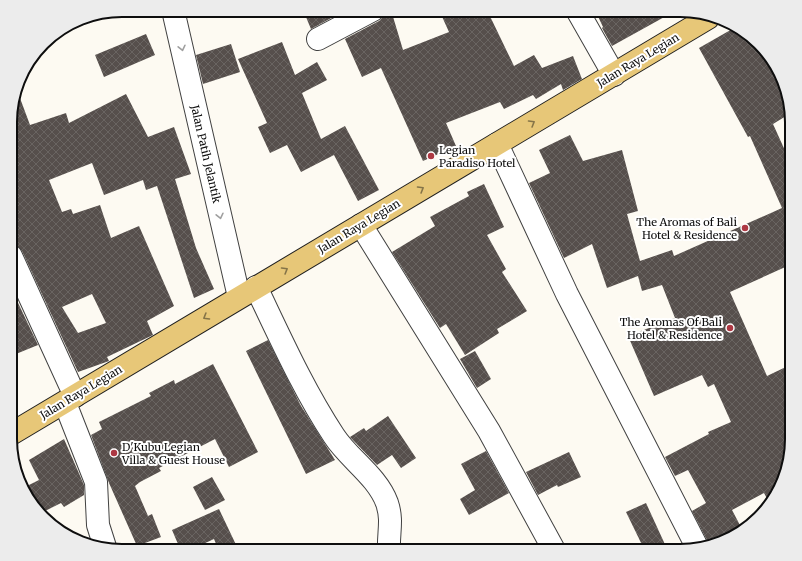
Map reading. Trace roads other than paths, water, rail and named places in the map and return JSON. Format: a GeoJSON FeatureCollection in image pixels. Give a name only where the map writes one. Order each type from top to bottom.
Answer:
{"type":"FeatureCollection","features":[{"type":"Feature","properties":{"kind":"main road","name":"Jalan Raya Legian"},"geometry":{"type":"LineString","coordinates":[[17,431],[704,20]]}},
{"type":"Feature","properties":{"kind":"street","name":"Jalan Patih Jelantik"},"geometry":{"type":"LineString","coordinates":[[175,17],[248,292],[302,380],[340,446],[374,482],[386,502],[391,524],[390,544]]}},
{"type":"Feature","properties":{"kind":"street"},"geometry":{"type":"LineString","coordinates":[[318,39],[354,17]]}},
{"type":"Feature","properties":{"kind":"street"},"geometry":{"type":"LineString","coordinates":[[582,17],[614,75]]}},
{"type":"Feature","properties":{"kind":"street"},"geometry":{"type":"LineString","coordinates":[[498,144],[566,294],[695,543]]}},
{"type":"Feature","properties":{"kind":"street"},"geometry":{"type":"LineString","coordinates":[[361,225],[489,431],[551,544]]}},
{"type":"Feature","properties":{"kind":"street"},"geometry":{"type":"LineString","coordinates":[[17,271],[70,400],[96,482],[98,525],[103,542]]}},
{"type":"Feature","properties":{"kind":"place","name":"Legian Paradiso Hotel"},"geometry":{"type":"Point","coordinates":[431,156]}},
{"type":"Feature","properties":{"kind":"place","name":"The Aromas of Bali Hotel & Residence"},"geometry":{"type":"Point","coordinates":[745,228]}},
{"type":"Feature","properties":{"kind":"place","name":"The Aromas Of Bali Hotel & Residence"},"geometry":{"type":"Point","coordinates":[730,328]}},
{"type":"Feature","properties":{"kind":"place","name":"D'Kubu Legian Villa & Guest House"},"geometry":{"type":"Point","coordinates":[114,453]}}]}
